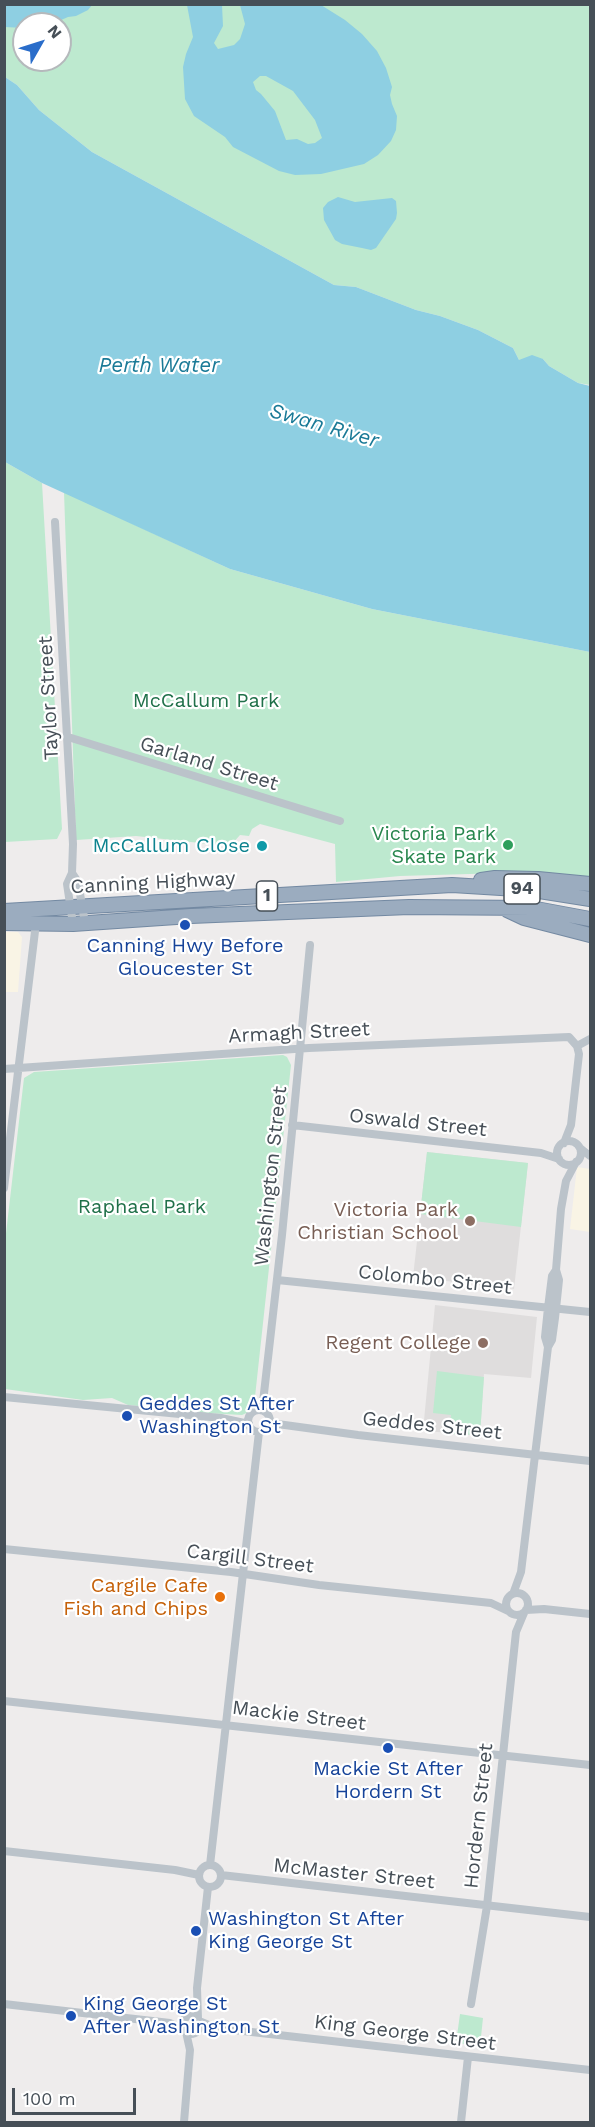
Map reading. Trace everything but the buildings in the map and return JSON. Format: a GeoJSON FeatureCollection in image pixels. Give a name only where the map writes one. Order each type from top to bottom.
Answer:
{"type":"FeatureCollection","features":[{"type":"Feature","properties":{"kind":"highway"},"geometry":{"type":"LineString","coordinates":[[452,885],[495,878],[591,884]]}},
{"type":"Feature","properties":{"kind":"highway","name":"Canning Highway"},"geometry":{"type":"LineString","coordinates":[[4,911],[452,885],[533,890],[591,899]]}},
{"type":"Feature","properties":{"kind":"highway","name":"Canning Highway"},"geometry":{"type":"LineString","coordinates":[[4,922],[79,924],[333,909],[499,907],[531,908],[591,919]]}},
{"type":"Feature","properties":{"kind":"highway"},"geometry":{"type":"LineString","coordinates":[[499,907],[524,918],[591,936]]}},
{"type":"Feature","properties":{"kind":"street","name":"Taylor Street"},"geometry":{"type":"LineString","coordinates":[[55,522],[73,844],[72,873],[67,884],[76,907],[79,924]]}},
{"type":"Feature","properties":{"kind":"street","name":"Garland Street"},"geometry":{"type":"LineString","coordinates":[[68,737],[340,821]]}},
{"type":"Feature","properties":{"kind":"street"},"geometry":{"type":"LineString","coordinates":[[4,1188],[36,923]]}},
{"type":"Feature","properties":{"kind":"street","name":"Washington Street"},"geometry":{"type":"LineString","coordinates":[[260,1410],[263,1402],[277,1280],[310,945]]}},
{"type":"Feature","properties":{"kind":"street","name":"Armagh Street"},"geometry":{"type":"LineString","coordinates":[[4,1069],[301,1048],[562,1036],[569,1037],[577,1046]]}},
{"type":"Feature","properties":{"kind":"street"},"geometry":{"type":"LineString","coordinates":[[566,1181],[561,1160],[557,1154],[571,1125],[579,1054],[577,1046],[591,1039]]}},
{"type":"Feature","properties":{"kind":"street","name":"Oswald Street"},"geometry":{"type":"LineString","coordinates":[[292,1125],[541,1153],[561,1160]]}},
{"type":"Feature","properties":{"kind":"street"},"geometry":{"type":"LineString","coordinates":[[525,1612],[526,1598],[521,1572],[548,1347],[552,1340],[552,1309],[558,1280],[556,1270],[561,1209],[566,1181],[581,1156],[571,1125]]}},
{"type":"Feature","properties":{"kind":"street"},"geometry":{"type":"LineString","coordinates":[[561,1145],[571,1142],[591,1158]]}},
{"type":"Feature","properties":{"kind":"street","name":"Oswald Street"},"geometry":{"type":"LineString","coordinates":[[541,1153],[561,1145]]}},
{"type":"Feature","properties":{"kind":"street"},"geometry":{"type":"LineString","coordinates":[[561,1160],[568,1165],[591,1158]]}},
{"type":"Feature","properties":{"kind":"street","name":"Colombo Street"},"geometry":{"type":"LineString","coordinates":[[277,1280],[591,1312]]}},
{"type":"Feature","properties":{"kind":"street"},"geometry":{"type":"LineString","coordinates":[[4,1397],[220,1418],[249,1424],[254,1431],[259,1432],[265,1431],[270,1423],[268,1414],[260,1410],[251,1414],[220,1418]]}},
{"type":"Feature","properties":{"kind":"street"},"geometry":{"type":"LineString","coordinates":[[249,1424],[251,1414]]}},
{"type":"Feature","properties":{"kind":"street","name":"Geddes Street"},"geometry":{"type":"LineString","coordinates":[[270,1423],[591,1461]]}},
{"type":"Feature","properties":{"kind":"street"},"geometry":{"type":"LineString","coordinates":[[210,1865],[259,1432]]}},
{"type":"Feature","properties":{"kind":"street","name":"Cargill Street"},"geometry":{"type":"LineString","coordinates":[[4,1549],[491,1603],[511,1613]]}},
{"type":"Feature","properties":{"kind":"street"},"geometry":{"type":"LineString","coordinates":[[521,1572],[506,1605],[511,1613],[544,1609],[591,1614]]}},
{"type":"Feature","properties":{"kind":"street"},"geometry":{"type":"LineString","coordinates":[[510,1596],[518,1593],[544,1609]]}},
{"type":"Feature","properties":{"kind":"street","name":"Cargill Street"},"geometry":{"type":"LineString","coordinates":[[491,1603],[510,1596]]}},
{"type":"Feature","properties":{"kind":"street","name":"Hordern Street"},"geometry":{"type":"LineString","coordinates":[[471,2004],[487,1906],[516,1632],[525,1612]]}},
{"type":"Feature","properties":{"kind":"street","name":"Hordern Street"},"geometry":{"type":"LineString","coordinates":[[511,1613],[516,1632]]}},
{"type":"Feature","properties":{"kind":"street","name":"Mackie Street"},"geometry":{"type":"LineString","coordinates":[[4,1701],[591,1765]]}},
{"type":"Feature","properties":{"kind":"street"},"geometry":{"type":"LineString","coordinates":[[4,1851],[175,1870],[199,1875]]}},
{"type":"Feature","properties":{"kind":"street"},"geometry":{"type":"LineString","coordinates":[[210,1865],[218,1868],[221,1875],[219,1883],[208,1887],[202,1884],[199,1875],[202,1868],[210,1865]]}},
{"type":"Feature","properties":{"kind":"street","name":"McMaster Street"},"geometry":{"type":"LineString","coordinates":[[221,1875],[591,1917]]}},
{"type":"Feature","properties":{"kind":"street"},"geometry":{"type":"LineString","coordinates":[[190,2032],[200,2027],[196,2002],[208,1887]]}},
{"type":"Feature","properties":{"kind":"street"},"geometry":{"type":"LineString","coordinates":[[184,2122],[190,2032],[182,2024],[196,2002]]}},
{"type":"Feature","properties":{"kind":"street"},"geometry":{"type":"LineString","coordinates":[[4,2004],[170,2023],[190,2032]]}},
{"type":"Feature","properties":{"kind":"street"},"geometry":{"type":"LineString","coordinates":[[170,2023],[193,2016],[199,2020]]}},
{"type":"Feature","properties":{"kind":"street","name":"King George Street"},"geometry":{"type":"LineString","coordinates":[[199,2020],[216,2028]]}},
{"type":"Feature","properties":{"kind":"street","name":"King George Street"},"geometry":{"type":"LineString","coordinates":[[190,2032],[216,2028],[591,2070]]}},
{"type":"Feature","properties":{"kind":"street"},"geometry":{"type":"LineString","coordinates":[[460,2122],[468,2057]]}},
{"type":"Feature","properties":{"kind":"shaded area"},"geometry":{"type":"Polygon","coordinates":[[[5,932],[18,932],[22,937],[18,992],[5,992],[5,932]]]}},
{"type":"Feature","properties":{"kind":"shaded area","name":"Victoria Park Christian School"},"geometry":{"type":"Polygon","coordinates":[[[427,1152],[528,1163],[514,1289],[413,1277],[427,1152]]]}},
{"type":"Feature","properties":{"kind":"shaded area"},"geometry":{"type":"Polygon","coordinates":[[[577,1167],[590,1169],[590,1232],[570,1229],[577,1167]]]}},
{"type":"Feature","properties":{"kind":"shaded area","name":"Regent College"},"geometry":{"type":"Polygon","coordinates":[[[435,1305],[537,1317],[531,1378],[484,1374],[480,1435],[423,1431],[435,1305]]]}},
{"type":"Feature","properties":{"kind":"green space"},"geometry":{"type":"Polygon","coordinates":[[[4,5],[590,5],[590,385],[578,383],[549,366],[543,359],[519,360],[513,348],[478,330],[356,287],[334,285],[92,152],[39,110],[17,85],[5,77],[4,5]]]}},
{"type":"Feature","properties":{"kind":"green space"},"geometry":{"type":"Polygon","coordinates":[[[5,462],[42,483],[62,829],[57,839],[5,842],[5,462]]]}},
{"type":"Feature","properties":{"kind":"green space","name":"McCallum Park"},"geometry":{"type":"Polygon","coordinates":[[[64,492],[230,569],[372,609],[590,652],[590,879],[505,873],[400,876],[336,882],[335,844],[260,824],[252,829],[249,836],[240,835],[232,844],[218,845],[136,836],[76,840],[64,492]]]}},
{"type":"Feature","properties":{"kind":"green space","name":"Raphael Park"},"geometry":{"type":"Polygon","coordinates":[[[283,1055],[287,1057],[291,1065],[254,1406],[251,1411],[242,1415],[206,1413],[128,1405],[112,1398],[83,1400],[5,1389],[5,1242],[24,1078],[34,1072],[283,1055]]]}},
{"type":"Feature","properties":{"kind":"green space"},"geometry":{"type":"Polygon","coordinates":[[[427,1152],[528,1163],[521,1227],[420,1214],[427,1152]]]}},
{"type":"Feature","properties":{"kind":"green space"},"geometry":{"type":"Polygon","coordinates":[[[437,1371],[484,1377],[480,1435],[449,1434],[451,1415],[433,1413],[437,1371]]]}},
{"type":"Feature","properties":{"kind":"green space"},"geometry":{"type":"Polygon","coordinates":[[[460,2014],[483,2018],[480,2046],[456,2043],[460,2014]]]}},
{"type":"Feature","properties":{"kind":"water"},"geometry":{"type":"Polygon","coordinates":[[[5,4],[92,4],[88,10],[72,16],[72,12],[12,12],[12,27],[5,27],[5,4]]]}},
{"type":"Feature","properties":{"kind":"water"},"geometry":{"type":"Polygon","coordinates":[[[187,5],[222,5],[223,26],[214,43],[218,49],[234,45],[240,39],[245,24],[240,5],[321,5],[362,34],[377,51],[386,68],[392,87],[390,95],[392,104],[397,116],[396,130],[391,141],[378,155],[364,164],[321,174],[295,175],[279,171],[233,147],[225,137],[194,116],[185,99],[183,67],[193,37],[187,5]],[[260,76],[253,82],[256,90],[275,111],[286,140],[297,139],[308,144],[315,143],[322,138],[315,120],[293,91],[266,76],[260,76]]]}},
{"type":"Feature","properties":{"kind":"water","name":"Perth Water"},"geometry":{"type":"Polygon","coordinates":[[[5,77],[17,85],[39,110],[92,152],[334,285],[356,287],[478,330],[513,348],[519,360],[532,355],[543,359],[549,366],[578,383],[590,386],[590,652],[372,609],[230,569],[42,483],[5,462],[5,77]]]}},
{"type":"Feature","properties":{"kind":"water"},"geometry":{"type":"Polygon","coordinates":[[[338,197],[355,202],[392,198],[396,201],[396,219],[376,248],[371,250],[342,244],[335,240],[324,220],[323,208],[328,202],[338,197]]]}},
{"type":"Feature","properties":{"kind":"place","name":"Victoria Park Skate Park"},"geometry":{"type":"Point","coordinates":[508,845]}},
{"type":"Feature","properties":{"kind":"place","name":"McCallum Close"},"geometry":{"type":"Point","coordinates":[262,846]}},
{"type":"Feature","properties":{"kind":"place","name":"Canning Hwy Before Gloucester St"},"geometry":{"type":"Point","coordinates":[185,925]}},
{"type":"Feature","properties":{"kind":"place","name":"Victoria Park Christian School"},"geometry":{"type":"Point","coordinates":[470,1221]}},
{"type":"Feature","properties":{"kind":"place","name":"Regent College"},"geometry":{"type":"Point","coordinates":[483,1343]}},
{"type":"Feature","properties":{"kind":"place","name":"Geddes St After Washington St"},"geometry":{"type":"Point","coordinates":[127,1416]}},
{"type":"Feature","properties":{"kind":"place","name":"Cargile Cafe Fish and Chips"},"geometry":{"type":"Point","coordinates":[220,1597]}},
{"type":"Feature","properties":{"kind":"place","name":"Mackie St After Hordern St"},"geometry":{"type":"Point","coordinates":[388,1748]}},
{"type":"Feature","properties":{"kind":"place","name":"Washington St After King George St"},"geometry":{"type":"Point","coordinates":[196,1931]}},
{"type":"Feature","properties":{"kind":"place","name":"King George St After Washington St"},"geometry":{"type":"Point","coordinates":[71,2016]}},
{"type":"Feature","properties":{"kind":"water label","name":"Swan River"},"geometry":{"type":"Point","coordinates":[324,426]}}]}
